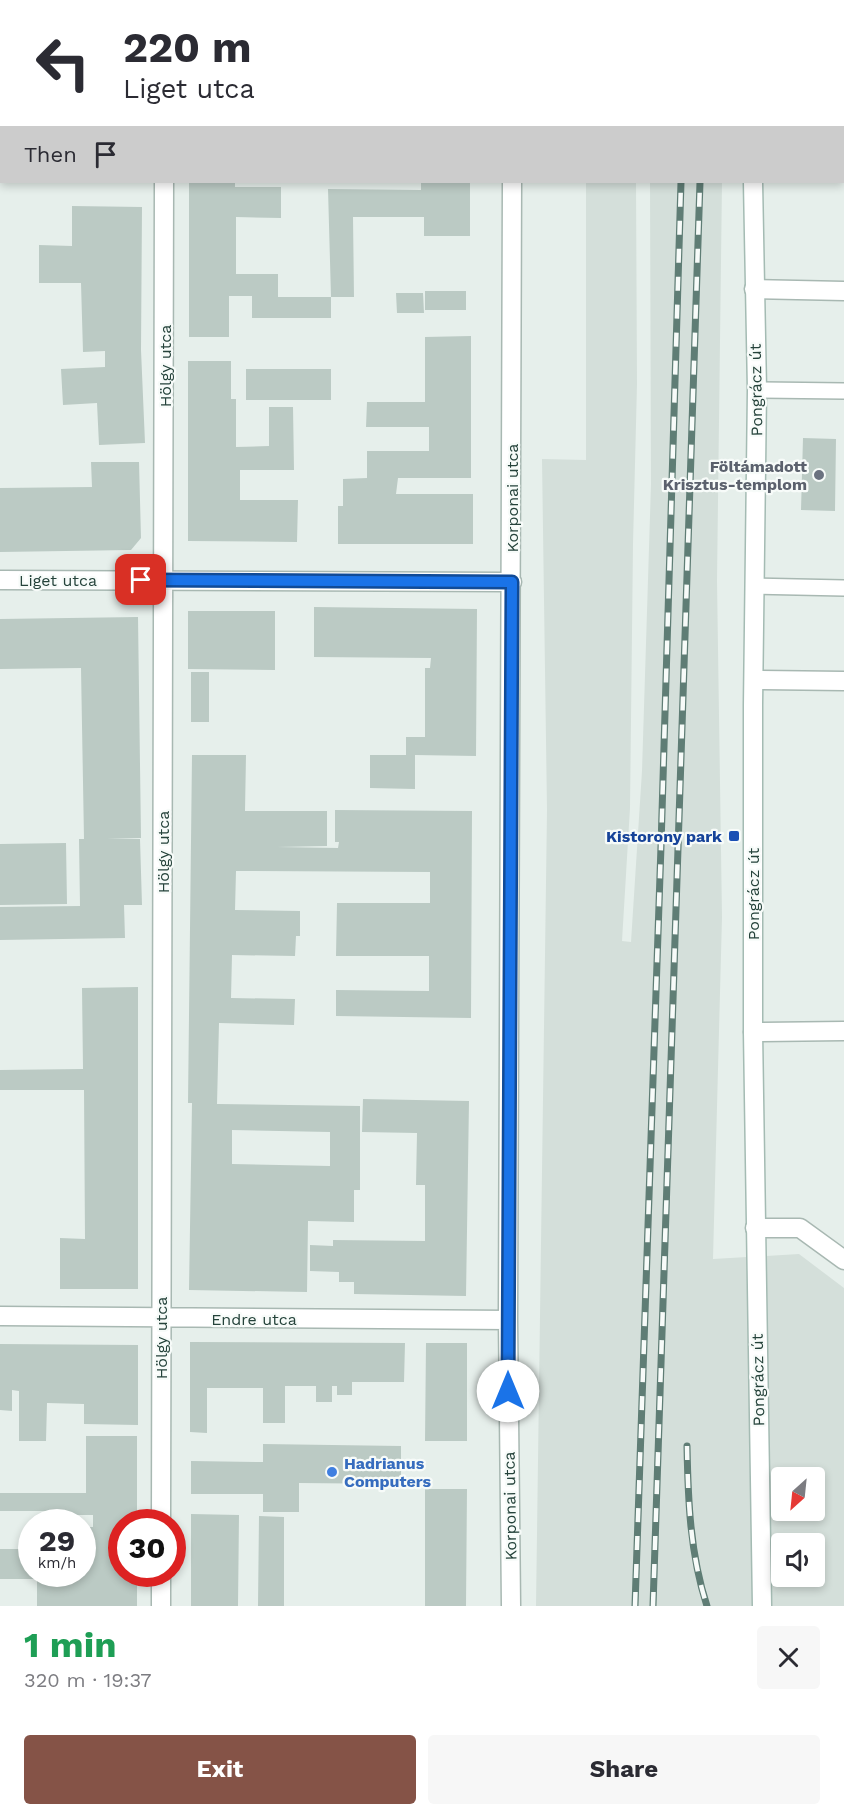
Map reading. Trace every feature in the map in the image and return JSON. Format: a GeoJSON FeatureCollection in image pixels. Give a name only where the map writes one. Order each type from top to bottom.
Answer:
{"type":"FeatureCollection","features":[{"type":"Feature","properties":{"kind":"street","name":"Hölgy utca"},"geometry":{"type":"LineString","coordinates":[[161,1509],[164,183]]}},
{"type":"Feature","properties":{"kind":"street","name":"Korponai utca"},"geometry":{"type":"LineString","coordinates":[[511,1606],[508,1320],[512,183]]}},
{"type":"Feature","properties":{"kind":"street","name":"Pongrácz út"},"geometry":{"type":"LineString","coordinates":[[753,183],[757,390],[753,1032],[762,1606]]}},
{"type":"Feature","properties":{"kind":"street"},"geometry":{"type":"LineString","coordinates":[[754,289],[844,291]]}},
{"type":"Feature","properties":{"kind":"street","name":"Liget utca"},"geometry":{"type":"LineString","coordinates":[[0,580],[512,582]]}},
{"type":"Feature","properties":{"kind":"street"},"geometry":{"type":"LineString","coordinates":[[754,680],[844,681]]}},
{"type":"Feature","properties":{"kind":"street"},"geometry":{"type":"LineString","coordinates":[[753,1032],[844,1031]]}},
{"type":"Feature","properties":{"kind":"street"},"geometry":{"type":"LineString","coordinates":[[755,1228],[800,1228],[844,1260]]}},
{"type":"Feature","properties":{"kind":"street","name":"Endre utca"},"geometry":{"type":"LineString","coordinates":[[0,1316],[508,1320]]}},
{"type":"Feature","properties":{"kind":"street"},"geometry":{"type":"LineString","coordinates":[[160,1606],[161,1587]]}},
{"type":"Feature","properties":{"kind":"lane"},"geometry":{"type":"LineString","coordinates":[[757,390],[844,391]]}},
{"type":"Feature","properties":{"kind":"lane"},"geometry":{"type":"LineString","coordinates":[[754,586],[844,588]]}},
{"type":"Feature","properties":{"kind":"shaded area"},"geometry":{"type":"Polygon","coordinates":[[[586,183],[636,183],[637,384],[630,808],[622,941],[631,942],[642,771],[651,484],[650,183],[722,183],[717,581],[722,917],[713,1259],[799,1254],[844,1288],[844,1606],[536,1606],[547,810],[542,459],[586,460],[586,183]]]}},
{"type":"Feature","properties":{"kind":"building"},"geometry":{"type":"Polygon","coordinates":[[[189,183],[235,183],[235,187],[281,187],[281,218],[236,217],[236,274],[278,274],[278,297],[331,297],[331,318],[252,318],[252,296],[229,296],[229,337],[189,337],[189,183]]]}},
{"type":"Feature","properties":{"kind":"building"},"geometry":{"type":"Polygon","coordinates":[[[421,183],[470,183],[470,236],[424,236],[424,217],[353,217],[354,297],[331,297],[328,189],[421,190],[421,183]]]}},
{"type":"Feature","properties":{"kind":"building"},"geometry":{"type":"Polygon","coordinates":[[[72,206],[142,207],[141,350],[145,443],[99,445],[97,403],[63,405],[61,369],[105,367],[105,351],[83,352],[81,283],[39,283],[39,245],[72,246],[72,206]]]}},
{"type":"Feature","properties":{"kind":"building"},"geometry":{"type":"Polygon","coordinates":[[[425,291],[466,291],[466,310],[425,310],[425,291]]]}},
{"type":"Feature","properties":{"kind":"building"},"geometry":{"type":"Polygon","coordinates":[[[396,293],[423,293],[424,313],[397,313],[396,293]]]}},
{"type":"Feature","properties":{"kind":"building"},"geometry":{"type":"Polygon","coordinates":[[[471,336],[471,478],[398,478],[396,494],[473,494],[473,544],[338,544],[338,506],[343,506],[343,479],[367,478],[367,451],[429,451],[429,427],[366,427],[367,402],[425,402],[425,337],[471,336]]]}},
{"type":"Feature","properties":{"kind":"building"},"geometry":{"type":"Polygon","coordinates":[[[188,361],[231,361],[231,399],[236,399],[236,447],[269,446],[269,407],[293,407],[294,470],[240,470],[240,500],[298,500],[297,542],[188,541],[188,361]]]}},
{"type":"Feature","properties":{"kind":"building"},"geometry":{"type":"Polygon","coordinates":[[[246,369],[331,369],[331,400],[246,400],[246,369]]]}},
{"type":"Feature","properties":{"kind":"building","name":"Föltámadott Krisztus-templom"},"geometry":{"type":"Polygon","coordinates":[[[803,438],[836,439],[835,511],[801,510],[803,438]]]}},
{"type":"Feature","properties":{"kind":"building"},"geometry":{"type":"Polygon","coordinates":[[[91,462],[139,462],[141,538],[131,550],[0,552],[0,488],[92,487],[91,462]]]}},
{"type":"Feature","properties":{"kind":"building"},"geometry":{"type":"Polygon","coordinates":[[[314,607],[477,609],[476,756],[415,755],[415,789],[370,788],[370,755],[406,755],[406,737],[425,737],[425,668],[430,668],[431,658],[314,657],[314,607]]]}},
{"type":"Feature","properties":{"kind":"building"},"geometry":{"type":"Polygon","coordinates":[[[188,611],[275,611],[275,670],[188,669],[188,611]]]}},
{"type":"Feature","properties":{"kind":"building"},"geometry":{"type":"Polygon","coordinates":[[[138,617],[141,838],[107,838],[140,839],[142,905],[124,905],[125,938],[0,940],[0,907],[80,906],[79,839],[84,839],[81,668],[0,669],[0,619],[138,617]]]}},
{"type":"Feature","properties":{"kind":"building"},"geometry":{"type":"Polygon","coordinates":[[[191,672],[209,672],[209,722],[191,722],[191,672]]]}},
{"type":"Feature","properties":{"kind":"building"},"geometry":{"type":"Polygon","coordinates":[[[192,755],[246,755],[245,811],[327,811],[327,846],[277,847],[338,848],[339,842],[335,842],[335,810],[472,811],[471,1018],[336,1016],[336,990],[429,991],[429,956],[336,956],[337,903],[430,903],[430,872],[236,871],[235,910],[300,911],[300,936],[296,936],[295,956],[232,955],[231,998],[295,999],[294,1025],[219,1023],[217,1104],[360,1106],[360,1190],[354,1190],[354,1222],[308,1221],[307,1292],[189,1290],[192,1103],[188,1103],[192,755]],[[232,1130],[232,1164],[330,1166],[330,1132],[232,1130]]]}},
{"type":"Feature","properties":{"kind":"building"},"geometry":{"type":"Polygon","coordinates":[[[66,843],[67,904],[0,905],[0,844],[66,843]]]}},
{"type":"Feature","properties":{"kind":"building"},"geometry":{"type":"Polygon","coordinates":[[[138,987],[138,1289],[60,1289],[60,1238],[85,1239],[84,1090],[0,1090],[0,1070],[83,1069],[82,988],[138,987]]]}},
{"type":"Feature","properties":{"kind":"building"},"geometry":{"type":"Polygon","coordinates":[[[363,1099],[469,1101],[466,1296],[354,1294],[354,1282],[339,1282],[339,1272],[310,1271],[310,1245],[333,1246],[333,1240],[425,1241],[425,1185],[416,1185],[417,1133],[362,1132],[363,1099]]]}},
{"type":"Feature","properties":{"kind":"building"},"geometry":{"type":"Polygon","coordinates":[[[190,1342],[405,1343],[404,1382],[352,1382],[352,1395],[337,1395],[337,1386],[332,1386],[332,1402],[316,1402],[316,1386],[285,1386],[285,1423],[263,1423],[263,1388],[207,1388],[207,1433],[190,1432],[190,1342]]]}},
{"type":"Feature","properties":{"kind":"building"},"geometry":{"type":"Polygon","coordinates":[[[426,1343],[467,1343],[467,1441],[425,1441],[426,1343]]]}},
{"type":"Feature","properties":{"kind":"building"},"geometry":{"type":"Polygon","coordinates":[[[0,1344],[138,1345],[138,1425],[84,1424],[84,1404],[47,1403],[46,1441],[19,1441],[19,1391],[12,1390],[12,1411],[0,1410],[0,1344]]]}},
{"type":"Feature","properties":{"kind":"building"},"geometry":{"type":"Polygon","coordinates":[[[86,1436],[137,1436],[137,1509],[108,1509],[108,1587],[137,1587],[137,1606],[37,1606],[37,1587],[96,1587],[96,1509],[0,1511],[0,1493],[86,1493],[86,1436]]]}},
{"type":"Feature","properties":{"kind":"building","name":"Hadrianus Computers"},"geometry":{"type":"Polygon","coordinates":[[[263,1444],[401,1446],[401,1484],[299,1483],[299,1512],[263,1512],[263,1494],[191,1494],[191,1461],[263,1462],[263,1444]]]}},
{"type":"Feature","properties":{"kind":"building"},"geometry":{"type":"Polygon","coordinates":[[[425,1489],[467,1489],[466,1606],[425,1606],[425,1489]]]}},
{"type":"Feature","properties":{"kind":"building"},"geometry":{"type":"Polygon","coordinates":[[[191,1514],[239,1515],[238,1606],[191,1606],[191,1514]]]}},
{"type":"Feature","properties":{"kind":"building"},"geometry":{"type":"Polygon","coordinates":[[[259,1516],[284,1517],[284,1606],[258,1606],[259,1516]]]}},
{"type":"Feature","properties":{"kind":"building"},"geometry":{"type":"Polygon","coordinates":[[[0,1549],[18,1549],[18,1579],[0,1579],[0,1549]]]}},
{"type":"Feature","properties":{"kind":"railway"},"geometry":{"type":"LineString","coordinates":[[635,1606],[681,183]]}},
{"type":"Feature","properties":{"kind":"railway"},"geometry":{"type":"LineString","coordinates":[[653,1606],[700,183]]}},
{"type":"Feature","properties":{"kind":"railway"},"geometry":{"type":"LineString","coordinates":[[687,1446],[693,1547],[707,1606]]}},
{"type":"Feature","properties":{"kind":"place","name":"Föltámadott Krisztus-templom"},"geometry":{"type":"Point","coordinates":[819,475]}},
{"type":"Feature","properties":{"kind":"place","name":"Kistorony park"},"geometry":{"type":"Point","coordinates":[734,836]}},
{"type":"Feature","properties":{"kind":"place","name":"Hadrianus Computers"},"geometry":{"type":"Point","coordinates":[332,1472]}},
{"type":"Feature","properties":{"kind":"route"},"geometry":{"type":"LineString","coordinates":[[141,580],[512,582],[508,1391]]}}]}
